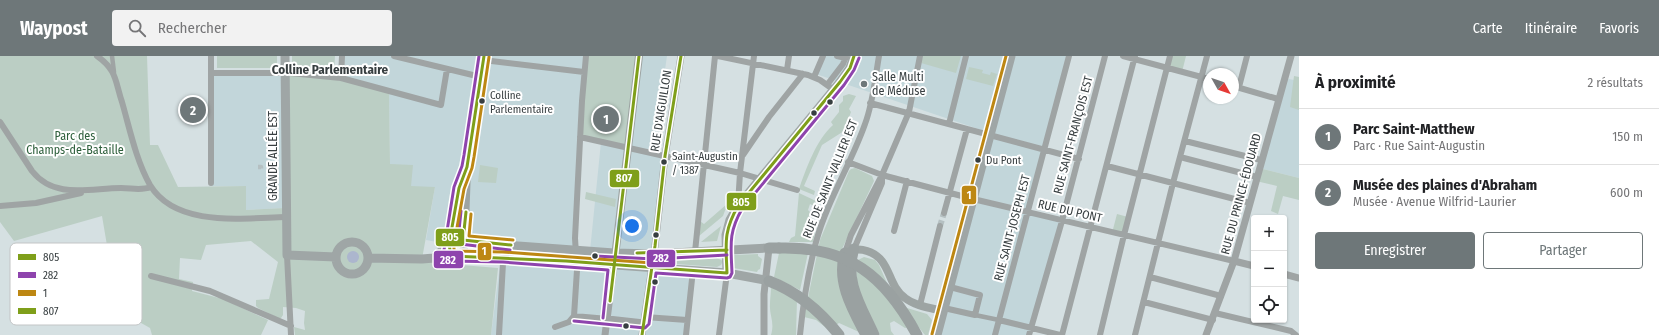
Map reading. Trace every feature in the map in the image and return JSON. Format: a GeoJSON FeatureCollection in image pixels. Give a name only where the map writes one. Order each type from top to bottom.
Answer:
{"type":"FeatureCollection","features":[{"type":"Feature","properties":{"kind":"highway"},"geometry":{"type":"LineString","coordinates":[[774,248],[805,248],[829,252],[861,268],[888,291],[918,335]]}},
{"type":"Feature","properties":{"kind":"highway"},"geometry":{"type":"LineString","coordinates":[[849,251],[842,270],[845,288],[866,335]]}},
{"type":"Feature","properties":{"kind":"highway"},"geometry":{"type":"LineString","coordinates":[[849,251],[852,283],[874,335]]}},
{"type":"Feature","properties":{"kind":"highway"},"geometry":{"type":"LineString","coordinates":[[767,281],[787,289],[807,302],[839,335]]}},
{"type":"Feature","properties":{"kind":"main road","name":"GRANDE ALLÉE EST"},"geometry":{"type":"LineString","coordinates":[[285,56],[287,255]]}},
{"type":"Feature","properties":{"kind":"main road"},"geometry":{"type":"LineString","coordinates":[[614,265],[614,252],[639,56]]}},
{"type":"Feature","properties":{"kind":"main road"},"geometry":{"type":"LineString","coordinates":[[937,335],[1011,56]]}},
{"type":"Feature","properties":{"kind":"main road"},"geometry":{"type":"LineString","coordinates":[[727,273],[726,239],[728,227],[738,206],[761,179],[831,87],[847,73],[849,57]]}},
{"type":"Feature","properties":{"kind":"main road"},"geometry":{"type":"LineString","coordinates":[[455,256],[448,251],[459,188],[467,167],[483,58]]}},
{"type":"Feature","properties":{"kind":"main road"},"geometry":{"type":"LineString","coordinates":[[455,256],[463,252],[468,183],[467,167]]}},
{"type":"Feature","properties":{"kind":"main road"},"geometry":{"type":"LineString","coordinates":[[434,258],[449,244],[457,240],[504,245],[654,254],[774,248]]}},
{"type":"Feature","properties":{"kind":"main road"},"geometry":{"type":"LineString","coordinates":[[352,242],[365,248],[368,258],[362,270],[352,273],[344,271],[340,267],[336,257],[343,245],[352,242]]}},
{"type":"Feature","properties":{"kind":"main road"},"geometry":{"type":"LineString","coordinates":[[849,251],[863,250],[879,256],[884,263],[897,291],[905,298],[920,305],[944,309]]}},
{"type":"Feature","properties":{"kind":"main road"},"geometry":{"type":"LineString","coordinates":[[287,255],[336,257]]}},
{"type":"Feature","properties":{"kind":"main road"},"geometry":{"type":"LineString","coordinates":[[368,258],[422,259],[455,256],[503,257],[727,273],[767,281]]}},
{"type":"Feature","properties":{"kind":"street"},"geometry":{"type":"LineString","coordinates":[[97,56],[114,72]]}},
{"type":"Feature","properties":{"kind":"street"},"geometry":{"type":"LineString","coordinates":[[112,56],[114,72],[144,174],[151,187],[167,203],[181,211],[209,218],[286,217]]}},
{"type":"Feature","properties":{"kind":"street"},"geometry":{"type":"LineString","coordinates":[[211,56],[211,184]]}},
{"type":"Feature","properties":{"kind":"street"},"geometry":{"type":"LineString","coordinates":[[341,78],[342,56]]}},
{"type":"Feature","properties":{"kind":"street"},"geometry":{"type":"LineString","coordinates":[[394,56],[481,77]]}},
{"type":"Feature","properties":{"kind":"street"},"geometry":{"type":"LineString","coordinates":[[554,327],[569,322],[574,316],[576,262],[575,238],[586,56]]}},
{"type":"Feature","properties":{"kind":"street","name":"RUE D'AIGUILLON"},"geometry":{"type":"LineString","coordinates":[[642,335],[654,254],[665,156],[680,56]]}},
{"type":"Feature","properties":{"kind":"street"},"geometry":{"type":"LineString","coordinates":[[695,252],[717,56],[803,74],[814,77],[831,87]]}},
{"type":"Feature","properties":{"kind":"street"},"geometry":{"type":"LineString","coordinates":[[738,206],[740,173],[754,56]]}},
{"type":"Feature","properties":{"kind":"street"},"geometry":{"type":"LineString","coordinates":[[787,70],[789,56]]}},
{"type":"Feature","properties":{"kind":"street"},"geometry":{"type":"LineString","coordinates":[[814,77],[823,56]]}},
{"type":"Feature","properties":{"kind":"street"},"geometry":{"type":"LineString","coordinates":[[837,56],[849,57]]}},
{"type":"Feature","properties":{"kind":"street","name":"RUE DE SAINT-VALLIER EST"},"geometry":{"type":"LineString","coordinates":[[800,335],[803,309],[816,242],[865,124],[879,56]]}},
{"type":"Feature","properties":{"kind":"street"},"geometry":{"type":"LineString","coordinates":[[849,251],[851,235],[882,175],[910,112],[920,56]]}},
{"type":"Feature","properties":{"kind":"street"},"geometry":{"type":"LineString","coordinates":[[949,124],[966,56]]}},
{"type":"Feature","properties":{"kind":"street","name":"RUE SAINT-JOSEPH EST"},"geometry":{"type":"LineString","coordinates":[[995,335],[1069,56]]}},
{"type":"Feature","properties":{"kind":"street","name":"RUE SAINT-FRANÇOIS EST"},"geometry":{"type":"LineString","coordinates":[[1029,335],[1062,221],[1106,56]]}},
{"type":"Feature","properties":{"kind":"street"},"geometry":{"type":"LineString","coordinates":[[1123,56],[1202,77]]}},
{"type":"Feature","properties":{"kind":"street"},"geometry":{"type":"LineString","coordinates":[[1100,335],[1170,56]]}},
{"type":"Feature","properties":{"kind":"street"},"geometry":{"type":"LineString","coordinates":[[1135,335],[1207,56]]}},
{"type":"Feature","properties":{"kind":"street"},"geometry":{"type":"LineString","coordinates":[[1239,79],[1247,56]]}},
{"type":"Feature","properties":{"kind":"street","name":"RUE DU PRINCE-ÉDOUARD"},"geometry":{"type":"LineString","coordinates":[[1206,335],[1234,261],[1290,56]]}},
{"type":"Feature","properties":{"kind":"street"},"geometry":{"type":"LineString","coordinates":[[483,58],[584,72]]}},
{"type":"Feature","properties":{"kind":"street"},"geometry":{"type":"LineString","coordinates":[[944,309],[1061,335],[1135,58]]}},
{"type":"Feature","properties":{"kind":"street"},"geometry":{"type":"LineString","coordinates":[[211,73],[312,74],[341,78],[441,105],[448,69]]}},
{"type":"Feature","properties":{"kind":"street"},"geometry":{"type":"LineString","coordinates":[[743,155],[803,74]]}},
{"type":"Feature","properties":{"kind":"street"},"geometry":{"type":"LineString","coordinates":[[1239,88],[1278,99]]}},
{"type":"Feature","properties":{"kind":"street"},"geometry":{"type":"LineString","coordinates":[[870,103],[910,112],[1079,159]]}},
{"type":"Feature","properties":{"kind":"street"},"geometry":{"type":"LineString","coordinates":[[0,122],[32,171],[41,181],[62,190],[90,191]]}},
{"type":"Feature","properties":{"kind":"street"},"geometry":{"type":"LineString","coordinates":[[944,213],[967,129]]}},
{"type":"Feature","properties":{"kind":"street"},"geometry":{"type":"LineString","coordinates":[[580,137],[740,173],[797,190]]}},
{"type":"Feature","properties":{"kind":"street"},"geometry":{"type":"LineString","coordinates":[[1185,141],[1262,160]]}},
{"type":"Feature","properties":{"kind":"street"},"geometry":{"type":"LineString","coordinates":[[1180,157],[1257,177]]}},
{"type":"Feature","properties":{"kind":"street","name":"RUE DU PONT"},"geometry":{"type":"LineString","coordinates":[[848,162],[882,175],[973,199],[1251,265]]}},
{"type":"Feature","properties":{"kind":"street"},"geometry":{"type":"LineString","coordinates":[[1107,166],[1250,203]]}},
{"type":"Feature","properties":{"kind":"street"},"geometry":{"type":"LineString","coordinates":[[849,251],[882,183],[882,175]]}},
{"type":"Feature","properties":{"kind":"street"},"geometry":{"type":"LineString","coordinates":[[894,231],[907,181]]}},
{"type":"Feature","properties":{"kind":"street"},"geometry":{"type":"LineString","coordinates":[[0,206],[36,203],[90,191],[122,188],[144,190],[151,187]]}},
{"type":"Feature","properties":{"kind":"street"},"geometry":{"type":"LineString","coordinates":[[920,305],[940,226]]}},
{"type":"Feature","properties":{"kind":"street"},"geometry":{"type":"LineString","coordinates":[[499,335],[504,245]]}},
{"type":"Feature","properties":{"kind":"street"},"geometry":{"type":"LineString","coordinates":[[764,335],[767,281],[774,248]]}},
{"type":"Feature","properties":{"kind":"street"},"geometry":{"type":"LineString","coordinates":[[287,255],[292,335]]}},
{"type":"Feature","properties":{"kind":"street"},"geometry":{"type":"LineString","coordinates":[[605,335],[614,265]]}},
{"type":"Feature","properties":{"kind":"street"},"geometry":{"type":"LineString","coordinates":[[686,335],[693,270]]}},
{"type":"Feature","properties":{"kind":"street"},"geometry":{"type":"LineString","coordinates":[[719,335],[727,273]]}},
{"type":"Feature","properties":{"kind":"street"},"geometry":{"type":"LineString","coordinates":[[1287,275],[1299,278]]}},
{"type":"Feature","properties":{"kind":"street"},"geometry":{"type":"LineString","coordinates":[[150,276],[210,290],[291,326]]}},
{"type":"Feature","properties":{"kind":"street"},"geometry":{"type":"LineString","coordinates":[[1150,277],[1221,296]]}},
{"type":"Feature","properties":{"kind":"street"},"geometry":{"type":"LineString","coordinates":[[950,287],[980,295],[975,315]]}},
{"type":"Feature","properties":{"kind":"street"},"geometry":{"type":"LineString","coordinates":[[1144,302],[1212,320]]}},
{"type":"Feature","properties":{"kind":"street"},"geometry":{"type":"LineString","coordinates":[[1215,313],[1291,331],[1296,335]]}},
{"type":"Feature","properties":{"kind":"street"},"geometry":{"type":"LineString","coordinates":[[574,316],[608,319],[687,320]]}},
{"type":"Feature","properties":{"kind":"shaded area"},"geometry":{"type":"Polygon","coordinates":[[[342,56],[586,56],[576,250],[449,244],[426,240],[435,187],[411,187],[390,164],[389,91],[341,78],[342,56]]]}},
{"type":"Feature","properties":{"kind":"shaded area"},"geometry":{"type":"Polygon","coordinates":[[[639,56],[667,56],[653,153],[665,156],[654,254],[590,251],[601,142],[639,56]]]}},
{"type":"Feature","properties":{"kind":"shaded area"},"geometry":{"type":"Polygon","coordinates":[[[820,56],[1069,56],[1028,212],[1062,221],[1029,335],[937,335],[990,133],[816,74],[820,56]]]}},
{"type":"Feature","properties":{"kind":"shaded area"},"geometry":{"type":"Polygon","coordinates":[[[211,73],[284,73],[286,208],[246,210],[246,186],[211,186],[211,73]]]}},
{"type":"Feature","properties":{"kind":"shaded area"},"geometry":{"type":"Polygon","coordinates":[[[1284,78],[1299,81],[1299,178],[1259,168],[1284,78]]]}},
{"type":"Feature","properties":{"kind":"shaded area"},"geometry":{"type":"Polygon","coordinates":[[[501,257],[693,270],[686,335],[491,335],[501,257]]]}},
{"type":"Feature","properties":{"kind":"green space","name":"Parc des Champs-de-Bataille"},"geometry":{"type":"Polygon","coordinates":[[[0,56],[147,56],[150,145],[158,145],[178,187],[246,186],[246,210],[285,208],[284,73],[309,74],[389,91],[390,164],[413,165],[411,186],[435,187],[422,259],[448,259],[449,264],[498,268],[491,335],[295,335],[294,327],[305,330],[305,311],[296,308],[283,307],[283,315],[281,318],[278,318],[256,306],[256,300],[269,299],[278,262],[251,241],[206,245],[201,260],[180,258],[179,279],[193,282],[192,291],[223,299],[268,320],[261,335],[152,335],[150,328],[142,324],[142,243],[107,243],[102,216],[14,241],[0,222],[0,56]]]}},
{"type":"Feature","properties":{"kind":"green space"},"geometry":{"type":"Polygon","coordinates":[[[217,56],[277,56],[277,68],[217,68],[217,56]]]}},
{"type":"Feature","properties":{"kind":"green space"},"geometry":{"type":"Polygon","coordinates":[[[292,56],[335,56],[334,72],[297,68],[292,63],[292,56]]]}},
{"type":"Feature","properties":{"kind":"green space"},"geometry":{"type":"Polygon","coordinates":[[[586,56],[639,56],[628,149],[580,137],[586,56]]]}},
{"type":"Feature","properties":{"kind":"green space"},"geometry":{"type":"Polygon","coordinates":[[[923,56],[961,56],[956,73],[921,63],[923,56]]]}},
{"type":"Feature","properties":{"kind":"green space"},"geometry":{"type":"Polygon","coordinates":[[[1170,56],[1186,56],[1182,72],[1167,68],[1170,56]]]}},
{"type":"Feature","properties":{"kind":"green space"},"geometry":{"type":"Polygon","coordinates":[[[969,67],[983,70],[982,73],[990,75],[991,72],[997,74],[993,86],[966,79],[969,67]]]}},
{"type":"Feature","properties":{"kind":"green space"},"geometry":{"type":"Polygon","coordinates":[[[1294,76],[1299,77],[1299,110],[1290,107],[1294,76]]]}},
{"type":"Feature","properties":{"kind":"green space"},"geometry":{"type":"Polygon","coordinates":[[[849,94],[856,96],[849,109],[851,112],[844,131],[822,145],[804,186],[815,191],[814,195],[799,189],[808,164],[817,147],[827,131],[833,125],[831,122],[839,112],[839,105],[843,101],[843,96],[849,94]]]}},
{"type":"Feature","properties":{"kind":"green space"},"geometry":{"type":"Polygon","coordinates":[[[480,165],[498,168],[496,183],[478,182],[480,165]]]}},
{"type":"Feature","properties":{"kind":"green space"},"geometry":{"type":"Polygon","coordinates":[[[855,168],[872,176],[874,181],[842,249],[859,332],[839,323],[829,330],[816,320],[804,317],[820,240],[849,171],[855,168]]]}},
{"type":"Feature","properties":{"kind":"green space"},"geometry":{"type":"Polygon","coordinates":[[[1259,168],[1299,178],[1299,200],[1283,196],[1278,214],[1271,211],[1277,186],[1256,181],[1259,168]]]}},
{"type":"Feature","properties":{"kind":"green space"},"geometry":{"type":"Polygon","coordinates":[[[586,192],[616,199],[615,207],[585,199],[586,192]]]}},
{"type":"Feature","properties":{"kind":"green space"},"geometry":{"type":"Polygon","coordinates":[[[799,193],[816,201],[814,206],[810,204],[808,210],[810,212],[805,230],[815,233],[813,242],[789,242],[791,238],[795,236],[799,193]]]}},
{"type":"Feature","properties":{"kind":"green space"},"geometry":{"type":"Polygon","coordinates":[[[727,204],[723,216],[699,236],[700,221],[704,224],[727,204]]]}},
{"type":"Feature","properties":{"kind":"green space"},"geometry":{"type":"Polygon","coordinates":[[[1117,214],[1128,217],[1124,235],[1112,233],[1117,214]]]}},
{"type":"Feature","properties":{"kind":"green space"},"geometry":{"type":"Polygon","coordinates":[[[721,226],[717,241],[701,242],[721,226]]]}},
{"type":"Feature","properties":{"kind":"green space"},"geometry":{"type":"Polygon","coordinates":[[[473,245],[500,248],[499,253],[473,252],[473,245]]]}},
{"type":"Feature","properties":{"kind":"green space"},"geometry":{"type":"Polygon","coordinates":[[[508,250],[563,254],[563,257],[508,254],[508,250]]]}},
{"type":"Feature","properties":{"kind":"green space"},"geometry":{"type":"Polygon","coordinates":[[[779,253],[808,253],[800,290],[774,277],[779,253]]]}},
{"type":"Feature","properties":{"kind":"green space"},"geometry":{"type":"Polygon","coordinates":[[[758,254],[758,256],[762,259],[760,269],[757,272],[733,268],[734,255],[758,254]]]}},
{"type":"Feature","properties":{"kind":"green space"},"geometry":{"type":"Polygon","coordinates":[[[715,257],[723,261],[721,265],[717,267],[663,263],[663,259],[715,257]]]}},
{"type":"Feature","properties":{"kind":"green space"},"geometry":{"type":"Polygon","coordinates":[[[864,257],[875,260],[879,265],[891,292],[900,303],[907,308],[927,314],[932,320],[928,335],[925,335],[917,325],[905,328],[894,321],[890,323],[891,331],[894,335],[880,335],[866,308],[859,289],[856,270],[858,260],[864,257]]]}},
{"type":"Feature","properties":{"kind":"green space"},"geometry":{"type":"Polygon","coordinates":[[[770,282],[797,299],[796,335],[771,335],[772,322],[770,308],[770,282]]]}},
{"type":"Feature","properties":{"kind":"water"},"geometry":{"type":"Polygon","coordinates":[[[351,251],[355,251],[359,257],[355,263],[351,263],[347,259],[347,255],[351,251]]]}},
{"type":"Feature","properties":{"kind":"tunnel"},"geometry":{"type":"LineString","coordinates":[[258,167],[261,167],[261,170]]}},
{"type":"Feature","properties":{"kind":"tunnel"},"geometry":{"type":"LineString","coordinates":[[940,226],[944,213]]}},
{"type":"Feature","properties":{"kind":"transit line","name":"282"},"geometry":{"type":"LineString","coordinates":[[479,56],[464,155],[462,166],[454,187],[444,250],[447,259],[450,261],[503,262],[608,270],[603,318]]}},
{"type":"Feature","properties":{"kind":"transit line","name":"805"},"geometry":{"type":"LineString","coordinates":[[484,56],[467,167],[459,188],[449,244],[451,256],[566,261],[727,273],[726,238],[730,223],[738,206],[840,82],[850,68],[854,56]]}},
{"type":"Feature","properties":{"kind":"transit line","name":"807"},"geometry":{"type":"LineString","coordinates":[[610,301],[639,56]]}},
{"type":"Feature","properties":{"kind":"transit line","name":"807"},"geometry":{"type":"LineString","coordinates":[[642,335],[655,246],[665,156],[681,56]]}},
{"type":"Feature","properties":{"kind":"transit line","name":"1"},"geometry":{"type":"LineString","coordinates":[[932,334],[1006,56]]}},
{"type":"Feature","properties":{"kind":"transit line","name":"1"},"geometry":{"type":"LineString","coordinates":[[489,57],[474,157],[472,168],[464,189],[454,251],[503,252],[652,263]]}},
{"type":"Feature","properties":{"kind":"transit line","name":"282"},"geometry":{"type":"LineString","coordinates":[[574,321],[645,328],[649,324],[656,273],[730,277],[732,273],[732,233],[734,225],[742,209],[844,85],[854,70],[859,58]]}},
{"type":"Feature","properties":{"kind":"transit line","name":"282"},"geometry":{"type":"LineString","coordinates":[[461,211],[458,240],[460,244],[510,250]]}},
{"type":"Feature","properties":{"kind":"transit line","name":"805"},"geometry":{"type":"LineString","coordinates":[[466,212],[463,240],[511,245]]}},
{"type":"Feature","properties":{"kind":"transit line","name":"1"},"geometry":{"type":"LineString","coordinates":[[471,214],[469,236],[513,240]]}},
{"type":"Feature","properties":{"kind":"transit line","name":"805"},"geometry":{"type":"LineString","coordinates":[[637,253],[727,250]]}},
{"type":"Feature","properties":{"kind":"transit line","name":"282"},"geometry":{"type":"LineString","coordinates":[[595,256],[654,259],[727,255]]}},
{"type":"Feature","properties":{"kind":"place","name":"Salle Multi de Méduse"},"geometry":{"type":"Point","coordinates":[864,84]}},
{"type":"Feature","properties":{"kind":"place","name":"Colline Parlementaire"},"geometry":{"type":"Point","coordinates":[482,101]}},
{"type":"Feature","properties":{"kind":"place","name":"Musée des plaines d'Abraham"},"geometry":{"type":"Point","coordinates":[193,110]}},
{"type":"Feature","properties":{"kind":"place","name":"Parc Saint-Matthew"},"geometry":{"type":"Point","coordinates":[606,119]}},
{"type":"Feature","properties":{"kind":"place","name":"Du Pont"},"geometry":{"type":"Point","coordinates":[978,160]}},
{"type":"Feature","properties":{"kind":"place","name":"Saint-Augustin / 1387"},"geometry":{"type":"Point","coordinates":[664,162]}},
{"type":"Feature","properties":{"kind":"district","name":"Colline Parlementaire"},"geometry":{"type":"Point","coordinates":[330,69]}}]}
